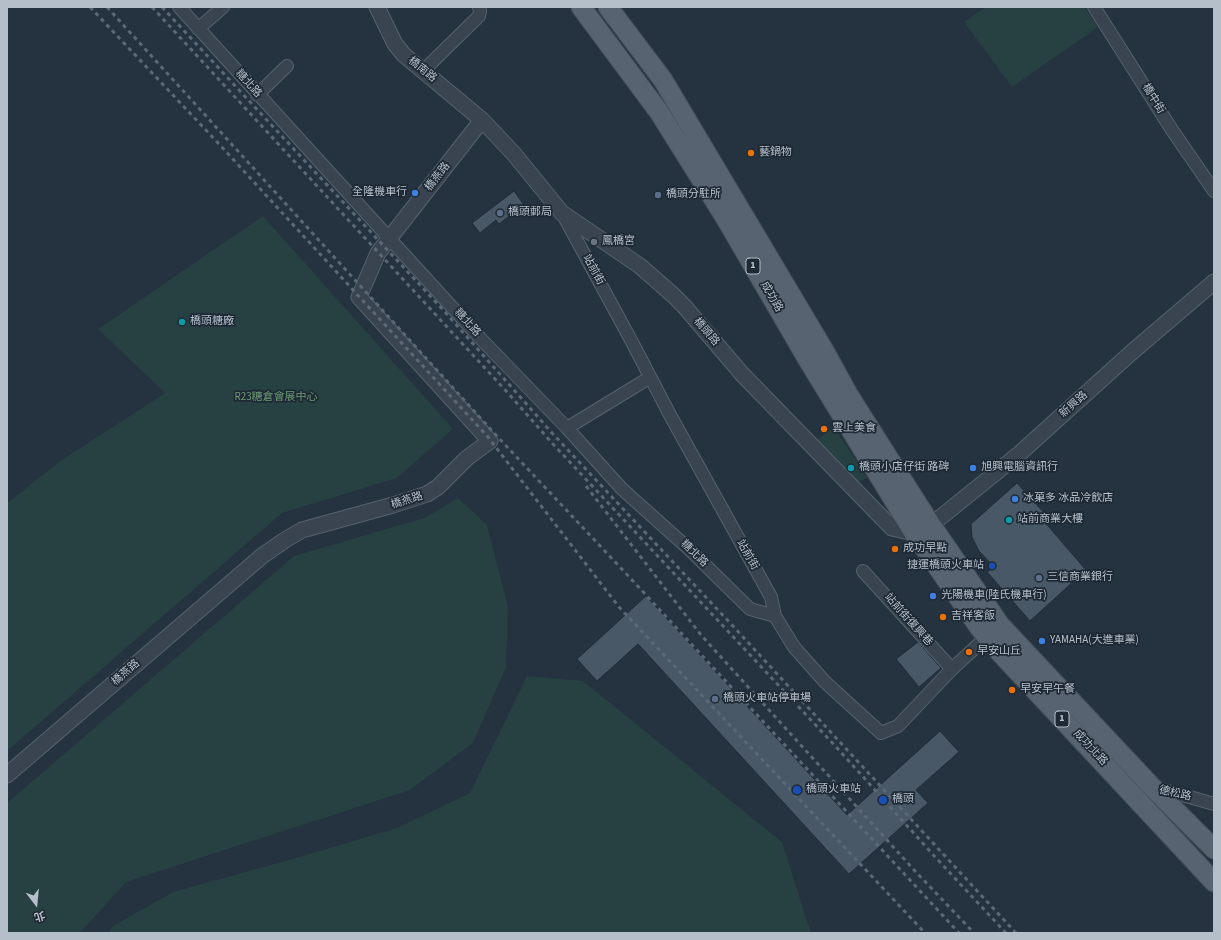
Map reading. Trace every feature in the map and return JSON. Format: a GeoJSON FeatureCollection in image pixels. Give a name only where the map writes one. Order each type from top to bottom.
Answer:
{"type":"FeatureCollection","features":[{"type":"Feature","properties":{"kind":"main road","name":"成功路"},"geometry":{"type":"LineString","coordinates":[[581,7],[659,112],[726,219],[808,360],[914,533]]}},
{"type":"Feature","properties":{"kind":"main road","name":"成功路"},"geometry":{"type":"LineString","coordinates":[[608,7],[663,80],[821,345],[848,394],[931,525]]}},
{"type":"Feature","properties":{"kind":"main road","name":"成功北路"},"geometry":{"type":"LineString","coordinates":[[931,525],[1000,625],[1146,795],[1198,865],[1214,882]]}},
{"type":"Feature","properties":{"kind":"main road","name":"成功北路"},"geometry":{"type":"LineString","coordinates":[[914,533],[986,637],[1146,795],[1214,850]]}},
{"type":"Feature","properties":{"kind":"street","name":"糖北路"},"geometry":{"type":"LineString","coordinates":[[179,7],[257,95],[480,338],[567,428],[622,489],[689,549],[750,609],[775,616]]}},
{"type":"Feature","properties":{"kind":"street"},"geometry":{"type":"LineString","coordinates":[[198,29],[223,7]]}},
{"type":"Feature","properties":{"kind":"street","name":"橋南路"},"geometry":{"type":"LineString","coordinates":[[377,7],[395,44],[404,55],[482,120]]}},
{"type":"Feature","properties":{"kind":"street"},"geometry":{"type":"LineString","coordinates":[[423,70],[479,16],[479,7]]}},
{"type":"Feature","properties":{"kind":"street","name":"橋中街"},"geometry":{"type":"LineString","coordinates":[[1094,7],[1172,130],[1214,191]]}},
{"type":"Feature","properties":{"kind":"street"},"geometry":{"type":"LineString","coordinates":[[257,95],[287,66]]}},
{"type":"Feature","properties":{"kind":"street","name":"橋頭路"},"geometry":{"type":"LineString","coordinates":[[482,120],[514,154],[562,213],[640,266],[673,295],[742,374],[892,528],[914,533]]}},
{"type":"Feature","properties":{"kind":"street","name":"橋燕路"},"geometry":{"type":"LineString","coordinates":[[7,774],[262,556],[285,540],[302,530],[428,494],[438,487],[467,458],[490,441],[359,297],[378,253],[482,120]]}},
{"type":"Feature","properties":{"kind":"street","name":"站前街"},"geometry":{"type":"LineString","coordinates":[[562,213],[632,342],[649,378],[771,597],[775,616],[794,646],[825,682],[881,733],[898,726],[952,669],[1000,625]]}},
{"type":"Feature","properties":{"kind":"street","name":"新興路"},"geometry":{"type":"LineString","coordinates":[[931,525],[1019,454],[1132,352],[1214,282]]}},
{"type":"Feature","properties":{"kind":"street"},"geometry":{"type":"LineString","coordinates":[[567,428],[649,378]]}},
{"type":"Feature","properties":{"kind":"street"},"geometry":{"type":"LineString","coordinates":[[914,533],[931,525]]}},
{"type":"Feature","properties":{"kind":"street","name":"站前街復興巷"},"geometry":{"type":"LineString","coordinates":[[863,571],[952,669]]}},
{"type":"Feature","properties":{"kind":"street","name":"德松路"},"geometry":{"type":"LineString","coordinates":[[1146,795],[1172,792],[1214,804]]}},
{"type":"Feature","properties":{"kind":"street"},"geometry":{"type":"LineString","coordinates":[[1198,865],[1214,850]]}},
{"type":"Feature","properties":{"kind":"green space"},"geometry":{"type":"Polygon","coordinates":[[[986,7],[1084,7],[1098,27],[1012,87],[964,22],[986,7]]]}},
{"type":"Feature","properties":{"kind":"green space","name":"R23糖倉會展中心"},"geometry":{"type":"Polygon","coordinates":[[[263,216],[453,429],[397,478],[282,513],[7,751],[7,503],[59,462],[165,393],[98,329],[263,216]]]}},
{"type":"Feature","properties":{"kind":"green space"},"geometry":{"type":"Polygon","coordinates":[[[834,427],[867,478],[856,483],[817,440],[834,427]]]}},
{"type":"Feature","properties":{"kind":"green space"},"geometry":{"type":"Polygon","coordinates":[[[458,498],[487,525],[508,607],[506,667],[473,743],[410,790],[126,882],[80,933],[7,933],[7,803],[294,556],[424,518],[458,498]]]}},
{"type":"Feature","properties":{"kind":"green space"},"geometry":{"type":"Polygon","coordinates":[[[527,676],[583,681],[782,842],[811,933],[108,933],[113,926],[173,892],[397,828],[470,793],[527,676]]]}},
{"type":"Feature","properties":{"kind":"building","name":"橋頭郵局"},"geometry":{"type":"Polygon","coordinates":[[[514,191],[524,205],[499,224],[496,220],[480,233],[472,223],[514,191]]]}},
{"type":"Feature","properties":{"kind":"building"},"geometry":{"type":"Polygon","coordinates":[[[1017,483],[1047,516],[1043,520],[1086,570],[1030,621],[987,572],[994,567],[979,551],[972,537],[971,524],[1017,483]]]}},
{"type":"Feature","properties":{"kind":"building"},"geometry":{"type":"Polygon","coordinates":[[[646,596],[847,815],[940,731],[959,752],[916,790],[928,803],[849,874],[638,644],[597,681],[577,659],[646,596]]]}},
{"type":"Feature","properties":{"kind":"building"},"geometry":{"type":"Polygon","coordinates":[[[918,642],[941,668],[919,687],[896,659],[918,642]]]}},
{"type":"Feature","properties":{"kind":"railway"},"geometry":{"type":"LineString","coordinates":[[90,7],[219,144],[488,437],[619,607],[925,933]]}},
{"type":"Feature","properties":{"kind":"railway"},"geometry":{"type":"LineString","coordinates":[[107,7],[494,433],[959,933]]}},
{"type":"Feature","properties":{"kind":"railway"},"geometry":{"type":"LineString","coordinates":[[152,7],[507,392],[553,444],[838,749],[1006,933]]}},
{"type":"Feature","properties":{"kind":"railway"},"geometry":{"type":"LineString","coordinates":[[162,7],[445,312],[552,433],[732,625],[1016,933]]}},
{"type":"Feature","properties":{"kind":"railway"},"geometry":{"type":"LineString","coordinates":[[586,486],[701,635],[915,871],[974,933]]}},
{"type":"Feature","properties":{"kind":"place","name":"藝鍋物"},"geometry":{"type":"Point","coordinates":[751,153]}},
{"type":"Feature","properties":{"kind":"place","name":"全隆機車行"},"geometry":{"type":"Point","coordinates":[415,193]}},
{"type":"Feature","properties":{"kind":"place","name":"橋頭分駐所"},"geometry":{"type":"Point","coordinates":[658,195]}},
{"type":"Feature","properties":{"kind":"place","name":"橋頭郵局"},"geometry":{"type":"Point","coordinates":[500,213]}},
{"type":"Feature","properties":{"kind":"place","name":"鳳橋宮"},"geometry":{"type":"Point","coordinates":[594,242]}},
{"type":"Feature","properties":{"kind":"place","name":"橋頭糖廠"},"geometry":{"type":"Point","coordinates":[182,322]}},
{"type":"Feature","properties":{"kind":"place","name":"雲上美食"},"geometry":{"type":"Point","coordinates":[824,429]}},
{"type":"Feature","properties":{"kind":"place","name":"橋頭小店仔街 路碑"},"geometry":{"type":"Point","coordinates":[851,468]}},
{"type":"Feature","properties":{"kind":"place","name":"旭興電腦資訊行"},"geometry":{"type":"Point","coordinates":[973,468]}},
{"type":"Feature","properties":{"kind":"place","name":"冰菓多 冰品冷飲店"},"geometry":{"type":"Point","coordinates":[1015,499]}},
{"type":"Feature","properties":{"kind":"place","name":"站前商業大樓"},"geometry":{"type":"Point","coordinates":[1009,520]}},
{"type":"Feature","properties":{"kind":"place","name":"成功早點"},"geometry":{"type":"Point","coordinates":[895,549]}},
{"type":"Feature","properties":{"kind":"place","name":"捷運橋頭火車站"},"geometry":{"type":"Point","coordinates":[992,566]}},
{"type":"Feature","properties":{"kind":"place","name":"三信商業銀行"},"geometry":{"type":"Point","coordinates":[1039,578]}},
{"type":"Feature","properties":{"kind":"place","name":"光陽機車(陸氏機車行)"},"geometry":{"type":"Point","coordinates":[933,596]}},
{"type":"Feature","properties":{"kind":"place","name":"吉祥客飯"},"geometry":{"type":"Point","coordinates":[943,617]}},
{"type":"Feature","properties":{"kind":"place","name":"YAMAHA(大進車業)"},"geometry":{"type":"Point","coordinates":[1042,641]}},
{"type":"Feature","properties":{"kind":"place","name":"早安山丘"},"geometry":{"type":"Point","coordinates":[969,652]}},
{"type":"Feature","properties":{"kind":"place","name":"早安早午餐"},"geometry":{"type":"Point","coordinates":[1012,690]}},
{"type":"Feature","properties":{"kind":"place","name":"橋頭火車站停車場"},"geometry":{"type":"Point","coordinates":[715,699]}},
{"type":"Feature","properties":{"kind":"place","name":"橋頭火車站"},"geometry":{"type":"Point","coordinates":[797,790]}},
{"type":"Feature","properties":{"kind":"place","name":"橋頭"},"geometry":{"type":"Point","coordinates":[883,800]}}]}
